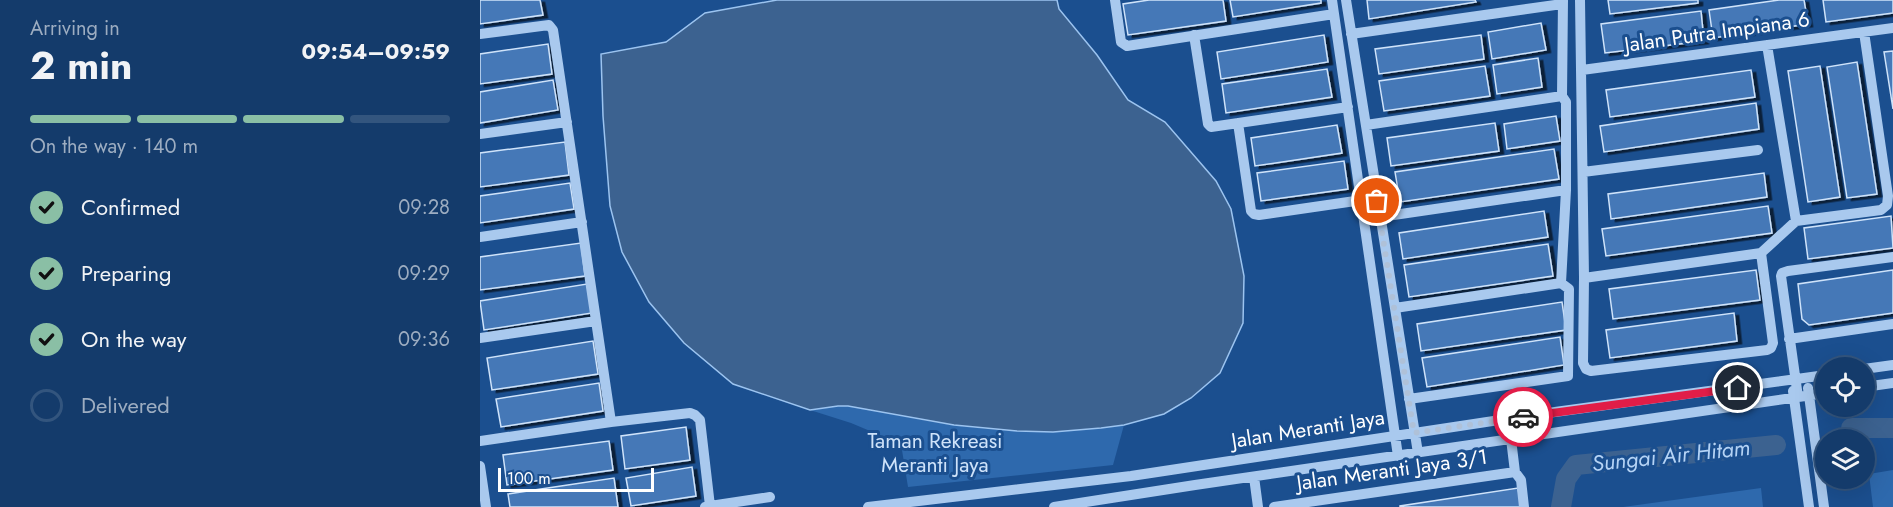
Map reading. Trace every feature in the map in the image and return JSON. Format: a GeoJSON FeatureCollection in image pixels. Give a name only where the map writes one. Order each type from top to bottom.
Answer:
{"type":"FeatureCollection","features":[{"type":"Feature","properties":{"kind":"street"},"geometry":{"type":"LineString","coordinates":[[1115,0],[1123,45],[1334,15]]}},
{"type":"Feature","properties":{"kind":"street"},"geometry":{"type":"LineString","coordinates":[[1332,0],[1398,456]]}},
{"type":"Feature","properties":{"kind":"street"},"geometry":{"type":"LineString","coordinates":[[1346,0],[1418,453]]}},
{"type":"Feature","properties":{"kind":"street"},"geometry":{"type":"LineString","coordinates":[[1580,0],[1583,363],[1586,369],[1591,371],[1771,348],[1773,343],[1761,253]]}},
{"type":"Feature","properties":{"kind":"street"},"geometry":{"type":"LineString","coordinates":[[1351,34],[1563,2],[1562,96],[1566,102],[1566,189],[1561,283]]}},
{"type":"Feature","properties":{"kind":"street"},"geometry":{"type":"LineString","coordinates":[[480,34],[549,25],[553,30],[611,422]]}},
{"type":"Feature","properties":{"kind":"street","name":"Jalan Putra Impiana 6"},"geometry":{"type":"LineString","coordinates":[[1582,70],[1893,28]]}},
{"type":"Feature","properties":{"kind":"street"},"geometry":{"type":"LineString","coordinates":[[1584,278],[1761,253],[1796,221],[1881,210],[1887,205],[1888,196],[1864,32]]}},
{"type":"Feature","properties":{"kind":"street"},"geometry":{"type":"LineString","coordinates":[[1194,35],[1208,124],[1211,127],[1348,107]]}},
{"type":"Feature","properties":{"kind":"street"},"geometry":{"type":"LineString","coordinates":[[1767,45],[1796,221]]}},
{"type":"Feature","properties":{"kind":"street"},"geometry":{"type":"LineString","coordinates":[[1366,125],[1562,96]]}},
{"type":"Feature","properties":{"kind":"street"},"geometry":{"type":"LineString","coordinates":[[480,134],[567,122]]}},
{"type":"Feature","properties":{"kind":"street"},"geometry":{"type":"LineString","coordinates":[[1238,123],[1251,211],[1254,214],[1362,200]]}},
{"type":"Feature","properties":{"kind":"street"},"geometry":{"type":"LineString","coordinates":[[1583,172],[1758,150]]}},
{"type":"Feature","properties":{"kind":"street"},"geometry":{"type":"LineString","coordinates":[[1358,171],[1372,169]]}},
{"type":"Feature","properties":{"kind":"street"},"geometry":{"type":"LineString","coordinates":[[1380,217],[1566,189]]}},
{"type":"Feature","properties":{"kind":"street"},"geometry":{"type":"LineString","coordinates":[[480,237],[582,222]]}},
{"type":"Feature","properties":{"kind":"street"},"geometry":{"type":"LineString","coordinates":[[1809,507],[1800,396],[1782,273],[1893,257]]}},
{"type":"Feature","properties":{"kind":"street"},"geometry":{"type":"LineString","coordinates":[[1395,308],[1561,283],[1569,289],[1568,376],[1409,399]]}},
{"type":"Feature","properties":{"kind":"street"},"geometry":{"type":"LineString","coordinates":[[480,338],[596,321]]}},
{"type":"Feature","properties":{"kind":"street"},"geometry":{"type":"LineString","coordinates":[[1790,339],[1893,324]]}},
{"type":"Feature","properties":{"kind":"street"},"geometry":{"type":"LineString","coordinates":[[1383,347],[1400,345]]}},
{"type":"Feature","properties":{"kind":"street"},"geometry":{"type":"LineString","coordinates":[[1875,367],[1893,365]]}},
{"type":"Feature","properties":{"kind":"street","name":"Jalan Meranti Jaya"},"geometry":{"type":"LineString","coordinates":[[868,507],[1131,476],[1414,433],[1815,377]]}},
{"type":"Feature","properties":{"kind":"street"},"geometry":{"type":"LineString","coordinates":[[1875,385],[1893,383]]}},
{"type":"Feature","properties":{"kind":"street","name":"Jalan Meranti Jaya"},"geometry":{"type":"LineString","coordinates":[[1054,507],[1815,394]]}},
{"type":"Feature","properties":{"kind":"street"},"geometry":{"type":"LineString","coordinates":[[1800,396],[1824,507]]}},
{"type":"Feature","properties":{"kind":"street"},"geometry":{"type":"LineString","coordinates":[[480,441],[690,413],[700,420],[710,506]]}},
{"type":"Feature","properties":{"kind":"street"},"geometry":{"type":"LineString","coordinates":[[1511,439],[1515,472],[1521,480],[1524,507]]}},
{"type":"Feature","properties":{"kind":"street"},"geometry":{"type":"LineString","coordinates":[[480,466],[486,507]]}},
{"type":"Feature","properties":{"kind":"street","name":"Jalan Meranti Jaya 3/1"},"geometry":{"type":"LineString","coordinates":[[1274,507],[1515,472]]}},
{"type":"Feature","properties":{"kind":"street"},"geometry":{"type":"LineString","coordinates":[[1254,477],[1258,507]]}},
{"type":"Feature","properties":{"kind":"street"},"geometry":{"type":"LineString","coordinates":[[705,507],[770,497]]}},
{"type":"Feature","properties":{"kind":"green space","name":"Taman Rekreasi Meranti Jaya"},"geometry":{"type":"Polygon","coordinates":[[[838,406],[996,430],[1060,431],[1124,425],[1113,465],[908,487],[901,444],[851,423],[810,410],[838,406]]]}},
{"type":"Feature","properties":{"kind":"green space"},"geometry":{"type":"Polygon","coordinates":[[[1893,470],[1893,507],[1873,507],[1871,489],[1875,489],[1875,473],[1893,470]]]}},
{"type":"Feature","properties":{"kind":"green space"},"geometry":{"type":"Polygon","coordinates":[[[1761,488],[1763,507],[1623,507],[1761,488]]]}},
{"type":"Feature","properties":{"kind":"shaded area"},"geometry":{"type":"Polygon","coordinates":[[[777,0],[1057,0],[1059,9],[1097,55],[1128,100],[1165,122],[1216,181],[1231,209],[1244,276],[1243,323],[1220,373],[1191,398],[1164,414],[1124,425],[1101,428],[1053,432],[1017,431],[954,425],[848,406],[810,410],[733,384],[684,343],[649,302],[622,252],[610,206],[601,54],[666,42],[705,13],[777,0]]]}},
{"type":"Feature","properties":{"kind":"building"},"geometry":{"type":"Polygon","coordinates":[[[480,0],[540,0],[543,15],[480,24],[480,0]]]}},
{"type":"Feature","properties":{"kind":"building"},"geometry":{"type":"Polygon","coordinates":[[[1149,0],[1223,0],[1226,21],[1128,35],[1123,4],[1149,0]]]}},
{"type":"Feature","properties":{"kind":"building"},"geometry":{"type":"Polygon","coordinates":[[[1230,0],[1321,0],[1321,3],[1233,17],[1230,0]]]}},
{"type":"Feature","properties":{"kind":"building"},"geometry":{"type":"Polygon","coordinates":[[[1367,0],[1475,0],[1476,2],[1369,19],[1367,0]]]}},
{"type":"Feature","properties":{"kind":"building"},"geometry":{"type":"Polygon","coordinates":[[[1608,0],[1698,0],[1698,3],[1610,14],[1608,0]]]}},
{"type":"Feature","properties":{"kind":"building"},"geometry":{"type":"Polygon","coordinates":[[[1779,0],[1804,0],[1808,24],[1713,38],[1709,10],[1779,0]]]}},
{"type":"Feature","properties":{"kind":"building"},"geometry":{"type":"Polygon","coordinates":[[[1823,0],[1893,0],[1893,13],[1826,22],[1823,0]]]}},
{"type":"Feature","properties":{"kind":"building"},"geometry":{"type":"Polygon","coordinates":[[[1701,11],[1704,41],[1605,53],[1601,24],[1701,11]]]}},
{"type":"Feature","properties":{"kind":"building"},"geometry":{"type":"Polygon","coordinates":[[[1541,23],[1546,50],[1492,59],[1488,32],[1541,23]]]}},
{"type":"Feature","properties":{"kind":"building"},"geometry":{"type":"Polygon","coordinates":[[[1324,35],[1328,62],[1221,79],[1217,52],[1324,35]]]}},
{"type":"Feature","properties":{"kind":"building"},"geometry":{"type":"Polygon","coordinates":[[[1481,35],[1484,59],[1379,74],[1375,49],[1481,35]]]}},
{"type":"Feature","properties":{"kind":"building"},"geometry":{"type":"Polygon","coordinates":[[[548,44],[552,74],[480,84],[480,54],[548,44]]]}},
{"type":"Feature","properties":{"kind":"building"},"geometry":{"type":"Polygon","coordinates":[[[1893,51],[1893,109],[1884,52],[1893,51]]]}},
{"type":"Feature","properties":{"kind":"building"},"geometry":{"type":"Polygon","coordinates":[[[1538,58],[1542,87],[1497,94],[1493,65],[1538,58]]]}},
{"type":"Feature","properties":{"kind":"building"},"geometry":{"type":"Polygon","coordinates":[[[1857,62],[1877,194],[1847,198],[1827,67],[1857,62]]]}},
{"type":"Feature","properties":{"kind":"building"},"geometry":{"type":"Polygon","coordinates":[[[1485,66],[1490,96],[1384,111],[1379,81],[1485,66]]]}},
{"type":"Feature","properties":{"kind":"building"},"geometry":{"type":"Polygon","coordinates":[[[1820,66],[1840,197],[1808,202],[1788,71],[1820,66]]]}},
{"type":"Feature","properties":{"kind":"building"},"geometry":{"type":"Polygon","coordinates":[[[1327,69],[1332,97],[1226,113],[1222,84],[1327,69]]]}},
{"type":"Feature","properties":{"kind":"building"},"geometry":{"type":"Polygon","coordinates":[[[1751,70],[1755,97],[1610,117],[1606,90],[1751,70]]]}},
{"type":"Feature","properties":{"kind":"building"},"geometry":{"type":"Polygon","coordinates":[[[553,80],[558,110],[480,123],[480,92],[553,80]]]}},
{"type":"Feature","properties":{"kind":"building"},"geometry":{"type":"Polygon","coordinates":[[[1756,103],[1759,129],[1604,152],[1600,126],[1756,103]]]}},
{"type":"Feature","properties":{"kind":"building"},"geometry":{"type":"Polygon","coordinates":[[[1556,116],[1560,141],[1507,149],[1504,124],[1556,116]]]}},
{"type":"Feature","properties":{"kind":"building"},"geometry":{"type":"Polygon","coordinates":[[[1495,123],[1499,151],[1391,166],[1387,138],[1495,123]]]}},
{"type":"Feature","properties":{"kind":"building"},"geometry":{"type":"Polygon","coordinates":[[[1337,125],[1342,153],[1255,166],[1251,138],[1337,125]]]}},
{"type":"Feature","properties":{"kind":"building"},"geometry":{"type":"Polygon","coordinates":[[[565,142],[569,175],[480,187],[480,153],[565,142]]]}},
{"type":"Feature","properties":{"kind":"building"},"geometry":{"type":"Polygon","coordinates":[[[1554,149],[1559,179],[1400,202],[1395,172],[1554,149]]]}},
{"type":"Feature","properties":{"kind":"building"},"geometry":{"type":"Polygon","coordinates":[[[1344,161],[1348,189],[1261,201],[1257,173],[1344,161]]]}},
{"type":"Feature","properties":{"kind":"building"},"geometry":{"type":"Polygon","coordinates":[[[1764,173],[1767,197],[1611,219],[1608,194],[1764,173]]]}},
{"type":"Feature","properties":{"kind":"building"},"geometry":{"type":"Polygon","coordinates":[[[570,183],[574,209],[480,223],[480,196],[570,183]]]}},
{"type":"Feature","properties":{"kind":"building"},"geometry":{"type":"Polygon","coordinates":[[[1768,206],[1772,233],[1606,256],[1602,229],[1768,206]]]}},
{"type":"Feature","properties":{"kind":"building"},"geometry":{"type":"Polygon","coordinates":[[[1544,211],[1548,237],[1403,259],[1399,233],[1544,211]]]}},
{"type":"Feature","properties":{"kind":"building"},"geometry":{"type":"Polygon","coordinates":[[[1891,216],[1893,248],[1808,259],[1804,228],[1891,216]]]}},
{"type":"Feature","properties":{"kind":"building"},"geometry":{"type":"Polygon","coordinates":[[[581,243],[585,276],[480,290],[480,257],[581,243]]]}},
{"type":"Feature","properties":{"kind":"building"},"geometry":{"type":"Polygon","coordinates":[[[1548,244],[1553,276],[1409,297],[1404,265],[1548,244]]]}},
{"type":"Feature","properties":{"kind":"building"},"geometry":{"type":"Polygon","coordinates":[[[1756,270],[1760,300],[1613,319],[1609,289],[1756,270]]]}},
{"type":"Feature","properties":{"kind":"building"},"geometry":{"type":"Polygon","coordinates":[[[1893,270],[1893,313],[1809,325],[1802,319],[1798,284],[1893,270]]]}},
{"type":"Feature","properties":{"kind":"building"},"geometry":{"type":"Polygon","coordinates":[[[587,284],[592,313],[484,330],[480,301],[587,284]]]}},
{"type":"Feature","properties":{"kind":"building"},"geometry":{"type":"Polygon","coordinates":[[[1562,302],[1566,330],[1421,351],[1417,324],[1562,302]]]}},
{"type":"Feature","properties":{"kind":"building"},"geometry":{"type":"Polygon","coordinates":[[[1734,313],[1737,341],[1610,358],[1606,330],[1734,313]]]}},
{"type":"Feature","properties":{"kind":"building"},"geometry":{"type":"Polygon","coordinates":[[[1560,337],[1564,365],[1427,387],[1422,358],[1560,337]]]}},
{"type":"Feature","properties":{"kind":"building"},"geometry":{"type":"Polygon","coordinates":[[[593,341],[598,374],[492,390],[487,358],[593,341]]]}},
{"type":"Feature","properties":{"kind":"building"},"geometry":{"type":"Polygon","coordinates":[[[599,383],[603,411],[501,427],[496,399],[599,383]]]}},
{"type":"Feature","properties":{"kind":"building"},"geometry":{"type":"Polygon","coordinates":[[[686,427],[690,460],[625,469],[621,436],[686,427]]]}},
{"type":"Feature","properties":{"kind":"building"},"geometry":{"type":"Polygon","coordinates":[[[609,441],[613,470],[507,485],[503,455],[609,441]]]}},
{"type":"Feature","properties":{"kind":"building"},"geometry":{"type":"Polygon","coordinates":[[[692,467],[696,496],[631,506],[626,478],[692,467]]]}},
{"type":"Feature","properties":{"kind":"building"},"geometry":{"type":"Polygon","coordinates":[[[614,478],[618,507],[510,507],[508,494],[614,478]]]}},
{"type":"Feature","properties":{"kind":"building"},"geometry":{"type":"Polygon","coordinates":[[[1518,488],[1521,507],[1400,507],[1400,506],[1518,488]]]}},
{"type":"Feature","properties":{"kind":"waterway","name":"Sungai Air Hitam"},"geometry":{"type":"LineString","coordinates":[[1851,428],[1893,428]]}},
{"type":"Feature","properties":{"kind":"waterway","name":"Sungai Air Hitam"},"geometry":{"type":"LineString","coordinates":[[1561,507],[1566,479],[1576,465],[1776,445]]}},
{"type":"Feature","properties":{"kind":"way so far"},"geometry":{"type":"LineString","coordinates":[[1377,201],[1414,433],[1523,417]]}},
{"type":"Feature","properties":{"kind":"route"},"geometry":{"type":"LineString","coordinates":[[1523,417],[1738,388]]}}]}
